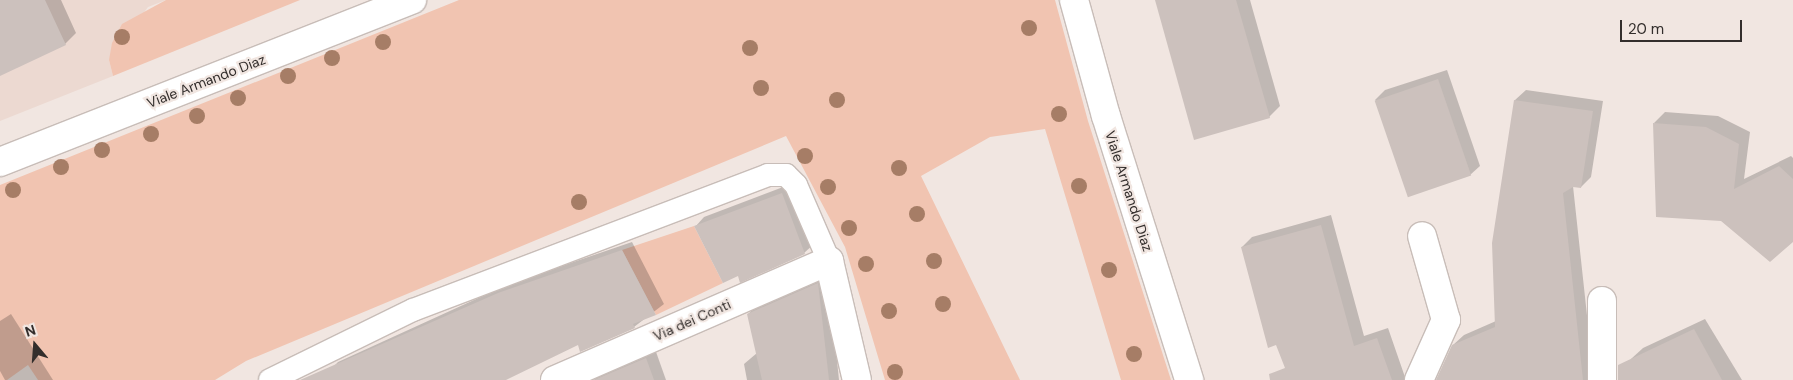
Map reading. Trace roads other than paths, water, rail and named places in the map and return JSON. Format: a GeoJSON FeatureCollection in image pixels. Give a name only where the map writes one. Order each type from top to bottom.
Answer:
{"type":"FeatureCollection","features":[{"type":"Feature","properties":{"kind":"street","name":"Viale Armando Diaz"},"geometry":{"type":"LineString","coordinates":[[0,162],[412,0]]}},
{"type":"Feature","properties":{"kind":"street","name":"Viale Armando Diaz"},"geometry":{"type":"LineString","coordinates":[[1074,0],[1106,116],[1189,380]]}},
{"type":"Feature","properties":{"kind":"street"},"geometry":{"type":"LineString","coordinates":[[1419,380],[1446,320],[1422,236]]}},
{"type":"Feature","properties":{"kind":"street"},"geometry":{"type":"LineString","coordinates":[[829,260],[858,380]]}},
{"type":"Feature","properties":{"kind":"street","name":"Via dei Conti"},"geometry":{"type":"LineString","coordinates":[[555,380],[829,260]]}},
{"type":"Feature","properties":{"kind":"street"},"geometry":{"type":"LineString","coordinates":[[1602,301],[1602,380]]}},
{"type":"Feature","properties":{"kind":"lane"},"geometry":{"type":"LineString","coordinates":[[270,380],[413,310],[768,175],[786,175],[796,185],[829,260]]}}]}
